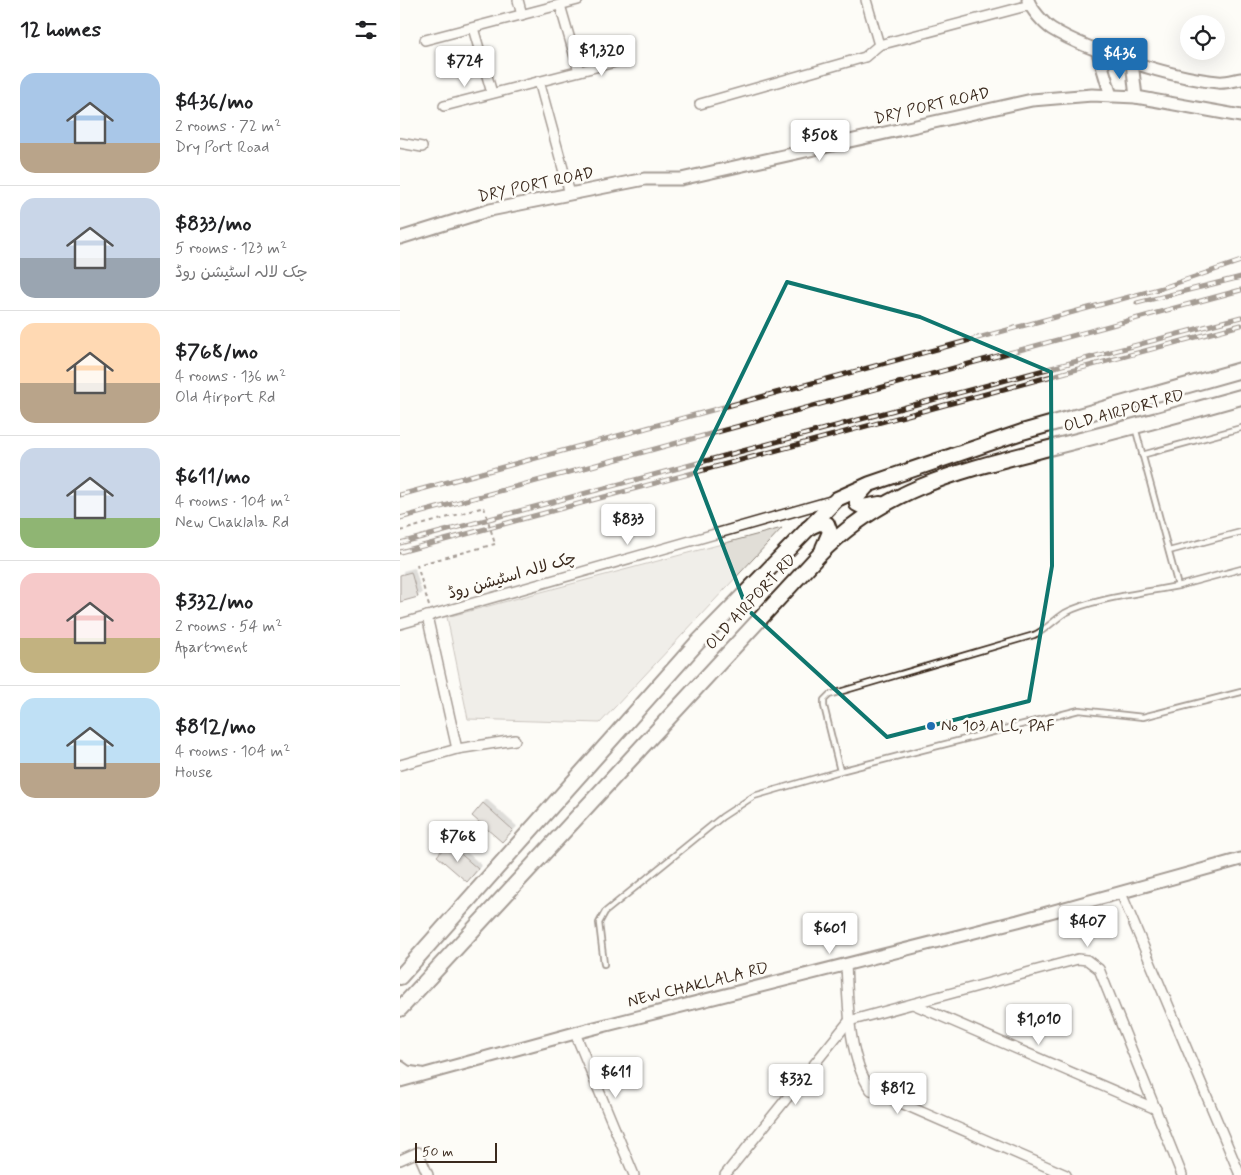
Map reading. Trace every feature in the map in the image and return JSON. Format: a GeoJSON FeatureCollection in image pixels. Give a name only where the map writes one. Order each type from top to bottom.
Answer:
{"type":"FeatureCollection","features":[{"type":"Feature","properties":{"kind":"main road","name":"OLD AIRPORT RD"},"geometry":{"type":"LineString","coordinates":[[400,977],[697,643],[837,499],[870,484],[1022,432],[1241,370]]}},
{"type":"Feature","properties":{"kind":"main road","name":"OLD AIRPORT RD"},"geometry":{"type":"LineString","coordinates":[[400,1008],[834,539],[888,501],[951,474],[1241,396]]}},
{"type":"Feature","properties":{"kind":"main road"},"geometry":{"type":"LineString","coordinates":[[870,484],[857,497],[857,504],[863,508],[888,501]]}},
{"type":"Feature","properties":{"kind":"main road"},"geometry":{"type":"LineString","coordinates":[[806,530],[819,523],[827,524],[830,532],[829,537],[819,555]]}},
{"type":"Feature","properties":{"kind":"street"},"geometry":{"type":"LineString","coordinates":[[518,0],[522,15]]}},
{"type":"Feature","properties":{"kind":"street"},"geometry":{"type":"LineString","coordinates":[[425,40],[578,0]]}},
{"type":"Feature","properties":{"kind":"street"},"geometry":{"type":"LineString","coordinates":[[866,0],[879,45]]}},
{"type":"Feature","properties":{"kind":"street"},"geometry":{"type":"LineString","coordinates":[[700,104],[866,57],[879,45],[1029,3],[1050,28],[1132,62],[1193,78],[1221,82],[1241,79]]}},
{"type":"Feature","properties":{"kind":"street"},"geometry":{"type":"LineString","coordinates":[[560,4],[579,71]]}},
{"type":"Feature","properties":{"kind":"street"},"geometry":{"type":"LineString","coordinates":[[473,28],[492,93]]}},
{"type":"Feature","properties":{"kind":"street"},"geometry":{"type":"LineString","coordinates":[[1097,49],[1111,96]]}},
{"type":"Feature","properties":{"kind":"street"},"geometry":{"type":"LineString","coordinates":[[444,106],[619,61]]}},
{"type":"Feature","properties":{"kind":"street"},"geometry":{"type":"LineString","coordinates":[[1132,62],[1136,97]]}},
{"type":"Feature","properties":{"kind":"street"},"geometry":{"type":"LineString","coordinates":[[538,81],[570,194]]}},
{"type":"Feature","properties":{"kind":"street","name":"DRY PORT ROAD"},"geometry":{"type":"LineString","coordinates":[[400,238],[490,210],[645,179],[682,179],[1005,105],[1056,98],[1136,97],[1241,116]]}},
{"type":"Feature","properties":{"kind":"street"},"geometry":{"type":"LineString","coordinates":[[400,143],[422,147]]}},
{"type":"Feature","properties":{"kind":"street","name":"چک لالہ اسٹیشن روڈ"},"geometry":{"type":"LineString","coordinates":[[400,624],[837,499]]}},
{"type":"Feature","properties":{"kind":"street"},"geometry":{"type":"LineString","coordinates":[[429,616],[457,749]]}},
{"type":"Feature","properties":{"kind":"street"},"geometry":{"type":"LineString","coordinates":[[400,765],[457,749],[515,740]]}},
{"type":"Feature","properties":{"kind":"street","name":"NEW CHAKLALA RD"},"geometry":{"type":"LineString","coordinates":[[400,1081],[575,1033],[1121,893],[1241,859]]}},
{"type":"Feature","properties":{"kind":"street"},"geometry":{"type":"LineString","coordinates":[[1121,893],[1240,1175]]}},
{"type":"Feature","properties":{"kind":"street"},"geometry":{"type":"LineString","coordinates":[[724,1175],[850,1021],[1078,959],[1087,960],[1100,968],[1182,1175]]}},
{"type":"Feature","properties":{"kind":"street"},"geometry":{"type":"LineString","coordinates":[[846,964],[850,1021],[864,1081],[871,1090],[1066,1175]]}},
{"type":"Feature","properties":{"kind":"street"},"geometry":{"type":"LineString","coordinates":[[914,1004],[1156,1109]]}},
{"type":"Feature","properties":{"kind":"street"},"geometry":{"type":"LineString","coordinates":[[575,1033],[634,1175]]}},
{"type":"Feature","properties":{"kind":"street"},"geometry":{"type":"LineString","coordinates":[[400,1067],[411,1073],[425,1075]]}},
{"type":"Feature","properties":{"kind":"street"},"geometry":{"type":"LineString","coordinates":[[400,1160],[418,1152],[428,1175]]}},
{"type":"Feature","properties":{"kind":"lane"},"geometry":{"type":"LineString","coordinates":[[1135,426],[1178,586]]}},
{"type":"Feature","properties":{"kind":"lane"},"geometry":{"type":"LineString","coordinates":[[1142,455],[1241,428]]}},
{"type":"Feature","properties":{"kind":"lane"},"geometry":{"type":"LineString","coordinates":[[1169,552],[1241,532]]}},
{"type":"Feature","properties":{"kind":"lane"},"geometry":{"type":"LineString","coordinates":[[840,771],[824,706],[824,700],[829,695],[1034,635],[1046,630],[1066,613],[1082,607],[1178,586],[1241,569]]}},
{"type":"Feature","properties":{"kind":"lane"},"geometry":{"type":"LineString","coordinates":[[604,964],[599,923],[605,912],[722,817],[754,796],[840,771],[1079,710],[1144,717],[1241,692]]}},
{"type":"Feature","properties":{"kind":"path"},"geometry":{"type":"LineString","coordinates":[[400,530],[484,506],[495,544],[417,566],[429,616]]}},
{"type":"Feature","properties":{"kind":"highlighted area"},"geometry":{"type":"Polygon","coordinates":[[[787,282],[920,317],[1051,372],[1052,566],[1029,701],[887,737],[747,609],[695,472],[787,282]]]}},
{"type":"Feature","properties":{"kind":"shaded area"},"geometry":{"type":"Polygon","coordinates":[[[782,528],[600,723],[468,719],[447,617],[782,528]]]}},
{"type":"Feature","properties":{"kind":"building"},"geometry":{"type":"Polygon","coordinates":[[[411,572],[418,597],[400,602],[400,575],[411,572]]]}},
{"type":"Feature","properties":{"kind":"building"},"geometry":{"type":"Polygon","coordinates":[[[483,803],[513,830],[502,842],[472,816],[483,803]]]}},
{"type":"Feature","properties":{"kind":"building"},"geometry":{"type":"Polygon","coordinates":[[[448,843],[478,869],[467,882],[437,856],[448,843]]]}},
{"type":"Feature","properties":{"kind":"railway"},"geometry":{"type":"LineString","coordinates":[[400,495],[1162,288],[1241,261]]}},
{"type":"Feature","properties":{"kind":"railway"},"geometry":{"type":"LineString","coordinates":[[1137,303],[1241,277]]}},
{"type":"Feature","properties":{"kind":"railway"},"geometry":{"type":"LineString","coordinates":[[400,518],[1241,290]]}},
{"type":"Feature","properties":{"kind":"railway"},"geometry":{"type":"LineString","coordinates":[[400,543],[1241,317]]}},
{"type":"Feature","properties":{"kind":"railway"},"geometry":{"type":"LineString","coordinates":[[400,552],[1241,325]]}},
{"type":"Feature","properties":{"kind":"place","name":"No 103 ALC, PAF"},"geometry":{"type":"Point","coordinates":[931,726]}}]}
